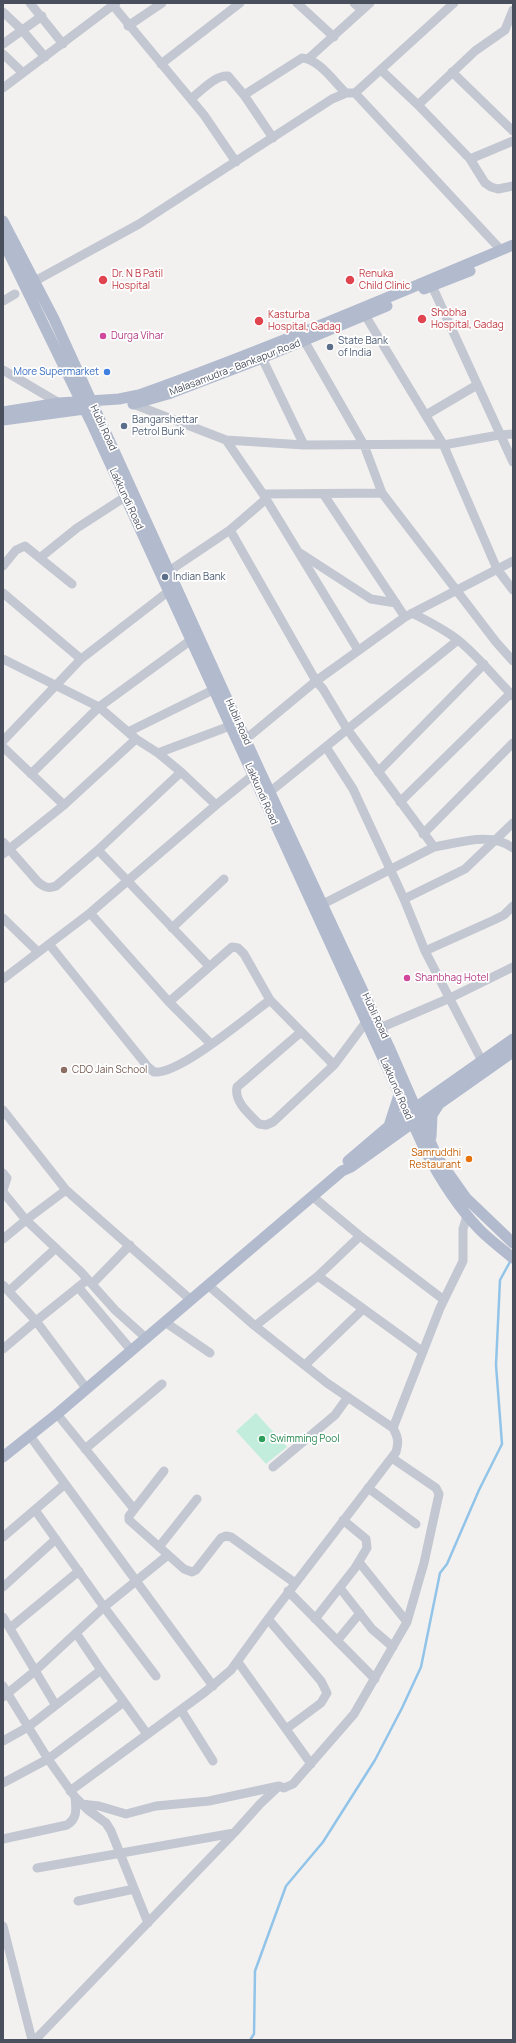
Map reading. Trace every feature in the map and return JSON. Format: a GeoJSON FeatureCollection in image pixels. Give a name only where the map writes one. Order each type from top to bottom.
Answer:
{"type":"FeatureCollection","features":[{"type":"Feature","properties":{"kind":"main road","name":"Hubli Road"},"geometry":{"type":"LineString","coordinates":[[3,221],[35,281],[87,404],[169,571],[407,1086],[414,1115],[427,1143],[466,1198],[484,1217],[513,1243]]}},
{"type":"Feature","properties":{"kind":"main road","name":"Lakkundi Road"},"geometry":{"type":"LineString","coordinates":[[3,241],[87,404],[125,497],[252,776],[399,1095],[414,1115]]}},
{"type":"Feature","properties":{"kind":"main road"},"geometry":{"type":"LineString","coordinates":[[3,420],[139,395],[322,326],[441,274],[513,245]]}},
{"type":"Feature","properties":{"kind":"main road","name":"Malasamudra - Bankapur Road"},"geometry":{"type":"LineString","coordinates":[[87,404],[133,404],[168,394],[305,342],[432,286],[513,253]]}},
{"type":"Feature","properties":{"kind":"main road"},"geometry":{"type":"LineString","coordinates":[[3,412],[59,402],[87,404]]}},
{"type":"Feature","properties":{"kind":"main road"},"geometry":{"type":"LineString","coordinates":[[3,1457],[57,1414],[342,1171],[352,1167],[391,1131],[436,1099],[482,1061],[513,1040]]}},
{"type":"Feature","properties":{"kind":"main road"},"geometry":{"type":"LineString","coordinates":[[513,1052],[436,1099],[427,1143],[439,1177],[467,1216],[481,1231],[513,1258]]}},
{"type":"Feature","properties":{"kind":"main road"},"geometry":{"type":"LineString","coordinates":[[407,1086],[418,1094],[436,1099]]}},
{"type":"Feature","properties":{"kind":"main road"},"geometry":{"type":"LineString","coordinates":[[391,1131],[399,1095]]}},
{"type":"Feature","properties":{"kind":"main road"},"geometry":{"type":"LineString","coordinates":[[391,1131],[407,1134],[427,1143]]}},
{"type":"Feature","properties":{"kind":"street"},"geometry":{"type":"LineString","coordinates":[[30,3],[63,44]]}},
{"type":"Feature","properties":{"kind":"street"},"geometry":{"type":"LineString","coordinates":[[128,26],[162,3]]}},
{"type":"Feature","properties":{"kind":"street"},"geometry":{"type":"LineString","coordinates":[[161,64],[240,3]]}},
{"type":"Feature","properties":{"kind":"street"},"geometry":{"type":"LineString","coordinates":[[297,3],[334,37]]}},
{"type":"Feature","properties":{"kind":"street"},"geometry":{"type":"LineString","coordinates":[[354,3],[362,10]]}},
{"type":"Feature","properties":{"kind":"street"},"geometry":{"type":"LineString","coordinates":[[244,94],[296,61],[308,58],[334,37],[370,3]]}},
{"type":"Feature","properties":{"kind":"street"},"geometry":{"type":"LineString","coordinates":[[35,281],[139,224],[332,99],[346,93],[356,93],[454,3]]}},
{"type":"Feature","properties":{"kind":"street"},"geometry":{"type":"LineString","coordinates":[[3,88],[114,4],[128,26],[204,115],[236,162]]}},
{"type":"Feature","properties":{"kind":"street"},"geometry":{"type":"LineString","coordinates":[[3,12],[22,30],[44,57]]}},
{"type":"Feature","properties":{"kind":"street"},"geometry":{"type":"LineString","coordinates":[[3,44],[42,16]]}},
{"type":"Feature","properties":{"kind":"street"},"geometry":{"type":"LineString","coordinates":[[418,105],[475,51],[505,30],[512,17]]}},
{"type":"Feature","properties":{"kind":"street"},"geometry":{"type":"LineString","coordinates":[[3,54],[23,73]]}},
{"type":"Feature","properties":{"kind":"street"},"geometry":{"type":"LineString","coordinates":[[308,58],[316,63],[346,93]]}},
{"type":"Feature","properties":{"kind":"street"},"geometry":{"type":"LineString","coordinates":[[381,70],[418,105],[470,159],[485,183],[498,189],[513,186]]}},
{"type":"Feature","properties":{"kind":"street"},"geometry":{"type":"LineString","coordinates":[[452,72],[513,131]]}},
{"type":"Feature","properties":{"kind":"street"},"geometry":{"type":"LineString","coordinates":[[191,100],[222,76],[228,76],[244,94],[273,138]]}},
{"type":"Feature","properties":{"kind":"street"},"geometry":{"type":"LineString","coordinates":[[356,93],[501,250]]}},
{"type":"Feature","properties":{"kind":"street"},"geometry":{"type":"LineString","coordinates":[[470,159],[513,141]]}},
{"type":"Feature","properties":{"kind":"street"},"geometry":{"type":"LineString","coordinates":[[432,286],[499,435],[513,462]]}},
{"type":"Feature","properties":{"kind":"street"},"geometry":{"type":"LineString","coordinates":[[3,301],[15,294]]}},
{"type":"Feature","properties":{"kind":"street"},"geometry":{"type":"LineString","coordinates":[[365,315],[443,444],[496,569],[513,590]]}},
{"type":"Feature","properties":{"kind":"street"},"geometry":{"type":"LineString","coordinates":[[305,342],[364,445],[382,493],[457,588],[496,642],[513,661]]}},
{"type":"Feature","properties":{"kind":"street"},"geometry":{"type":"LineString","coordinates":[[262,358],[304,445]]}},
{"type":"Feature","properties":{"kind":"street"},"geometry":{"type":"LineString","coordinates":[[3,370],[59,402]]}},
{"type":"Feature","properties":{"kind":"street"},"geometry":{"type":"LineString","coordinates":[[426,415],[477,385]]}},
{"type":"Feature","properties":{"kind":"street"},"geometry":{"type":"LineString","coordinates":[[133,404],[226,440],[304,445],[443,444],[513,434]]}},
{"type":"Feature","properties":{"kind":"street"},"geometry":{"type":"LineString","coordinates":[[226,440],[265,497],[296,551],[358,650]]}},
{"type":"Feature","properties":{"kind":"street"},"geometry":{"type":"LineString","coordinates":[[169,571],[230,530],[265,497],[382,493]]}},
{"type":"Feature","properties":{"kind":"street"},"geometry":{"type":"LineString","coordinates":[[324,495],[396,603],[409,615],[435,625],[458,640],[484,664],[512,695],[400,802]]}},
{"type":"Feature","properties":{"kind":"street"},"geometry":{"type":"LineString","coordinates":[[41,557],[77,528],[125,497]]}},
{"type":"Feature","properties":{"kind":"street"},"geometry":{"type":"LineString","coordinates":[[230,530],[316,681],[323,689],[347,728],[378,772],[434,847]]}},
{"type":"Feature","properties":{"kind":"street"},"geometry":{"type":"LineString","coordinates":[[3,566],[21,547],[26,546],[72,584]]}},
{"type":"Feature","properties":{"kind":"street"},"geometry":{"type":"LineString","coordinates":[[296,551],[371,599],[396,603]]}},
{"type":"Feature","properties":{"kind":"street"},"geometry":{"type":"LineString","coordinates":[[246,739],[316,681],[409,615],[457,588],[513,561]]}},
{"type":"Feature","properties":{"kind":"street"},"geometry":{"type":"LineString","coordinates":[[3,742],[81,659],[169,592]]}},
{"type":"Feature","properties":{"kind":"street"},"geometry":{"type":"LineString","coordinates":[[3,593],[81,659]]}},
{"type":"Feature","properties":{"kind":"street"},"geometry":{"type":"LineString","coordinates":[[31,774],[99,707],[191,640]]}},
{"type":"Feature","properties":{"kind":"street"},"geometry":{"type":"LineString","coordinates":[[271,791],[326,747],[347,728],[458,640]]}},
{"type":"Feature","properties":{"kind":"street"},"geometry":{"type":"LineString","coordinates":[[3,660],[99,707],[136,739],[158,753],[181,772],[216,805]]}},
{"type":"Feature","properties":{"kind":"street"},"geometry":{"type":"LineString","coordinates":[[378,772],[484,664]]}},
{"type":"Feature","properties":{"kind":"street"},"geometry":{"type":"LineString","coordinates":[[128,732],[213,690]]}},
{"type":"Feature","properties":{"kind":"street"},"geometry":{"type":"LineString","coordinates":[[158,753],[230,726]]}},
{"type":"Feature","properties":{"kind":"street"},"geometry":{"type":"LineString","coordinates":[[6,852],[64,805],[136,739]]}},
{"type":"Feature","properties":{"kind":"street"},"geometry":{"type":"LineString","coordinates":[[423,834],[513,743]]}},
{"type":"Feature","properties":{"kind":"street"},"geometry":{"type":"LineString","coordinates":[[326,747],[353,789],[404,899],[425,951],[482,1061]]}},
{"type":"Feature","properties":{"kind":"street"},"geometry":{"type":"LineString","coordinates":[[3,748],[64,805]]}},
{"type":"Feature","properties":{"kind":"street"},"geometry":{"type":"LineString","coordinates":[[3,842],[6,852],[44,887],[50,888],[56,886],[98,850],[181,772]]}},
{"type":"Feature","properties":{"kind":"street"},"geometry":{"type":"LineString","coordinates":[[3,979],[90,914],[216,805],[252,776]]}},
{"type":"Feature","properties":{"kind":"street"},"geometry":{"type":"LineString","coordinates":[[404,899],[457,874],[498,840],[513,823]]}},
{"type":"Feature","properties":{"kind":"street"},"geometry":{"type":"LineString","coordinates":[[323,904],[391,871],[434,847],[489,839],[498,840],[513,848]]}},
{"type":"Feature","properties":{"kind":"street"},"geometry":{"type":"LineString","coordinates":[[98,850],[209,966]]}},
{"type":"Feature","properties":{"kind":"street"},"geometry":{"type":"LineString","coordinates":[[172,928],[224,879]]}},
{"type":"Feature","properties":{"kind":"street"},"geometry":{"type":"LineString","coordinates":[[425,951],[504,915],[513,906]]}},
{"type":"Feature","properties":{"kind":"street"},"geometry":{"type":"LineString","coordinates":[[90,914],[169,1002],[211,1044]]}},
{"type":"Feature","properties":{"kind":"street"},"geometry":{"type":"LineString","coordinates":[[3,918],[38,952]]}},
{"type":"Feature","properties":{"kind":"street"},"geometry":{"type":"LineString","coordinates":[[49,944],[148,1067],[154,1072],[167,1071],[211,1044],[270,1000]]}},
{"type":"Feature","properties":{"kind":"street"},"geometry":{"type":"LineString","coordinates":[[169,1002],[232,947],[238,948],[244,954],[270,1000],[334,1066]]}},
{"type":"Feature","properties":{"kind":"street"},"geometry":{"type":"LineString","coordinates":[[380,1028],[450,998],[513,967]]}},
{"type":"Feature","properties":{"kind":"street"},"geometry":{"type":"LineString","coordinates":[[301,1032],[237,1087],[236,1094],[238,1101],[259,1124],[266,1125],[273,1122],[334,1066],[366,1022]]}},
{"type":"Feature","properties":{"kind":"street"},"geometry":{"type":"LineString","coordinates":[[3,1110],[66,1190],[191,1300]]}},
{"type":"Feature","properties":{"kind":"street"},"geometry":{"type":"LineString","coordinates":[[3,1173],[7,1178],[3,1191],[26,1220],[90,1282],[115,1310],[146,1338]]}},
{"type":"Feature","properties":{"kind":"street"},"geometry":{"type":"LineString","coordinates":[[3,1239],[66,1190]]}},
{"type":"Feature","properties":{"kind":"street"},"geometry":{"type":"LineString","coordinates":[[312,1196],[360,1236],[444,1300]]}},
{"type":"Feature","properties":{"kind":"street"},"geometry":{"type":"LineString","coordinates":[[393,1428],[444,1300],[463,1261],[463,1229],[467,1216]]}},
{"type":"Feature","properties":{"kind":"street"},"geometry":{"type":"LineString","coordinates":[[255,1326],[318,1276],[360,1236]]}},
{"type":"Feature","properties":{"kind":"street"},"geometry":{"type":"LineString","coordinates":[[3,1349],[78,1287],[90,1282],[130,1245]]}},
{"type":"Feature","properties":{"kind":"street"},"geometry":{"type":"LineString","coordinates":[[56,1248],[6,1288],[36,1321],[86,1388]]}},
{"type":"Feature","properties":{"kind":"street"},"geometry":{"type":"LineString","coordinates":[[318,1276],[423,1352]]}},
{"type":"Feature","properties":{"kind":"street"},"geometry":{"type":"LineString","coordinates":[[75,1797],[147,1734],[213,1686],[238,1662],[288,1591],[392,1458],[398,1445],[397,1436],[393,1428],[305,1365],[255,1326],[208,1285]]}},
{"type":"Feature","properties":{"kind":"street"},"geometry":{"type":"LineString","coordinates":[[78,1287],[132,1350]]}},
{"type":"Feature","properties":{"kind":"street"},"geometry":{"type":"LineString","coordinates":[[305,1365],[363,1309]]}},
{"type":"Feature","properties":{"kind":"street"},"geometry":{"type":"LineString","coordinates":[[165,1322],[210,1352]]}},
{"type":"Feature","properties":{"kind":"street"},"geometry":{"type":"LineString","coordinates":[[85,1449],[162,1384]]}},
{"type":"Feature","properties":{"kind":"street"},"geometry":{"type":"LineString","coordinates":[[273,1467],[335,1415],[348,1397]]}},
{"type":"Feature","properties":{"kind":"street"},"geometry":{"type":"LineString","coordinates":[[57,1414],[134,1509]]}},
{"type":"Feature","properties":{"kind":"street"},"geometry":{"type":"LineString","coordinates":[[30,1436],[213,1686]]}},
{"type":"Feature","properties":{"kind":"street"},"geometry":{"type":"LineString","coordinates":[[75,1797],[126,1814],[156,1806],[209,1800],[279,1786],[284,1788],[292,1784],[311,1764],[354,1714],[393,1647],[407,1622],[424,1563],[438,1494],[436,1488],[392,1458]]}},
{"type":"Feature","properties":{"kind":"street"},"geometry":{"type":"LineString","coordinates":[[164,1471],[129,1516],[130,1523],[188,1572],[192,1572],[221,1538],[228,1536],[295,1583]]}},
{"type":"Feature","properties":{"kind":"street"},"geometry":{"type":"LineString","coordinates":[[3,1537],[65,1484]]}},
{"type":"Feature","properties":{"kind":"street"},"geometry":{"type":"LineString","coordinates":[[368,1488],[416,1524]]}},
{"type":"Feature","properties":{"kind":"street"},"geometry":{"type":"LineString","coordinates":[[159,1547],[196,1499]]}},
{"type":"Feature","properties":{"kind":"street"},"geometry":{"type":"LineString","coordinates":[[35,1510],[104,1607],[156,1676]]}},
{"type":"Feature","properties":{"kind":"street"},"geometry":{"type":"LineString","coordinates":[[315,1619],[340,1588],[359,1562],[367,1548],[366,1540],[343,1520]]}},
{"type":"Feature","properties":{"kind":"street"},"geometry":{"type":"LineString","coordinates":[[3,1587],[56,1539]]}},
{"type":"Feature","properties":{"kind":"street"},"geometry":{"type":"LineString","coordinates":[[148,1923],[121,1855],[106,1823],[75,1797],[4,1693],[35,1671],[104,1607],[168,1555]]}},
{"type":"Feature","properties":{"kind":"street"},"geometry":{"type":"LineString","coordinates":[[359,1562],[407,1622]]}},
{"type":"Feature","properties":{"kind":"street"},"geometry":{"type":"LineString","coordinates":[[10,1628],[79,1571]]}},
{"type":"Feature","properties":{"kind":"street"},"geometry":{"type":"LineString","coordinates":[[340,1588],[372,1629],[393,1647]]}},
{"type":"Feature","properties":{"kind":"street"},"geometry":{"type":"LineString","coordinates":[[288,1591],[375,1679]]}},
{"type":"Feature","properties":{"kind":"street"},"geometry":{"type":"LineString","coordinates":[[337,1641],[360,1613]]}},
{"type":"Feature","properties":{"kind":"street"},"geometry":{"type":"LineString","coordinates":[[3,1617],[55,1704]]}},
{"type":"Feature","properties":{"kind":"street"},"geometry":{"type":"LineString","coordinates":[[268,1619],[321,1681],[327,1693],[321,1703],[286,1729]]}},
{"type":"Feature","properties":{"kind":"street"},"geometry":{"type":"LineString","coordinates":[[76,1633],[147,1734]]}},
{"type":"Feature","properties":{"kind":"street"},"geometry":{"type":"LineString","coordinates":[[238,1662],[311,1764]]}},
{"type":"Feature","properties":{"kind":"street"},"geometry":{"type":"LineString","coordinates":[[3,1741],[28,1727],[55,1704],[101,1670]]}},
{"type":"Feature","properties":{"kind":"street"},"geometry":{"type":"LineString","coordinates":[[3,1783],[48,1759],[124,1702]]}},
{"type":"Feature","properties":{"kind":"street"},"geometry":{"type":"LineString","coordinates":[[181,1710],[213,1761]]}},
{"type":"Feature","properties":{"kind":"street"},"geometry":{"type":"LineString","coordinates":[[34,2040],[279,1786]]}},
{"type":"Feature","properties":{"kind":"street"},"geometry":{"type":"LineString","coordinates":[[3,1839],[67,1825],[73,1820],[76,1814],[75,1797]]}},
{"type":"Feature","properties":{"kind":"street"},"geometry":{"type":"LineString","coordinates":[[37,1868],[121,1855],[234,1833]]}},
{"type":"Feature","properties":{"kind":"street"},"geometry":{"type":"LineString","coordinates":[[78,1901],[134,1889]]}},
{"type":"Feature","properties":{"kind":"street"},"geometry":{"type":"LineString","coordinates":[[3,1926],[34,2040]]}},
{"type":"Feature","properties":{"kind":"green space","name":"Swimming Pool"},"geometry":{"type":"Polygon","coordinates":[[[256,1413],[287,1447],[266,1464],[236,1431],[256,1413]]]}},
{"type":"Feature","properties":{"kind":"waterway"},"geometry":{"type":"LineString","coordinates":[[250,2040],[254,2034],[255,1971],[286,1886],[323,1842],[375,1760],[402,1708],[421,1667],[440,1573],[447,1564],[479,1490],[502,1444],[496,1365],[500,1280],[511,1260]]}},
{"type":"Feature","properties":{"kind":"place","name":"Dr. N B Patil Hospital"},"geometry":{"type":"Point","coordinates":[103,280]}},
{"type":"Feature","properties":{"kind":"place","name":"Renuka Child Clinic"},"geometry":{"type":"Point","coordinates":[350,280]}},
{"type":"Feature","properties":{"kind":"place","name":"Shobha Hospital, Gadag"},"geometry":{"type":"Point","coordinates":[422,319]}},
{"type":"Feature","properties":{"kind":"place","name":"Kasturba Hospital, Gadag"},"geometry":{"type":"Point","coordinates":[259,321]}},
{"type":"Feature","properties":{"kind":"place","name":"Durga Vihar"},"geometry":{"type":"Point","coordinates":[103,336]}},
{"type":"Feature","properties":{"kind":"place","name":"State Bank of India"},"geometry":{"type":"Point","coordinates":[330,347]}},
{"type":"Feature","properties":{"kind":"place","name":"More Supermarket"},"geometry":{"type":"Point","coordinates":[107,372]}},
{"type":"Feature","properties":{"kind":"place","name":"Bangarshettar Petrol Bunk"},"geometry":{"type":"Point","coordinates":[124,426]}},
{"type":"Feature","properties":{"kind":"place","name":"Indian Bank"},"geometry":{"type":"Point","coordinates":[165,577]}},
{"type":"Feature","properties":{"kind":"place","name":"Shanbhag Hotel"},"geometry":{"type":"Point","coordinates":[407,978]}},
{"type":"Feature","properties":{"kind":"place","name":"CDO Jain School"},"geometry":{"type":"Point","coordinates":[64,1070]}},
{"type":"Feature","properties":{"kind":"place","name":"Samruddhi Restaurant"},"geometry":{"type":"Point","coordinates":[469,1159]}},
{"type":"Feature","properties":{"kind":"place","name":"Swimming Pool"},"geometry":{"type":"Point","coordinates":[262,1439]}}]}
